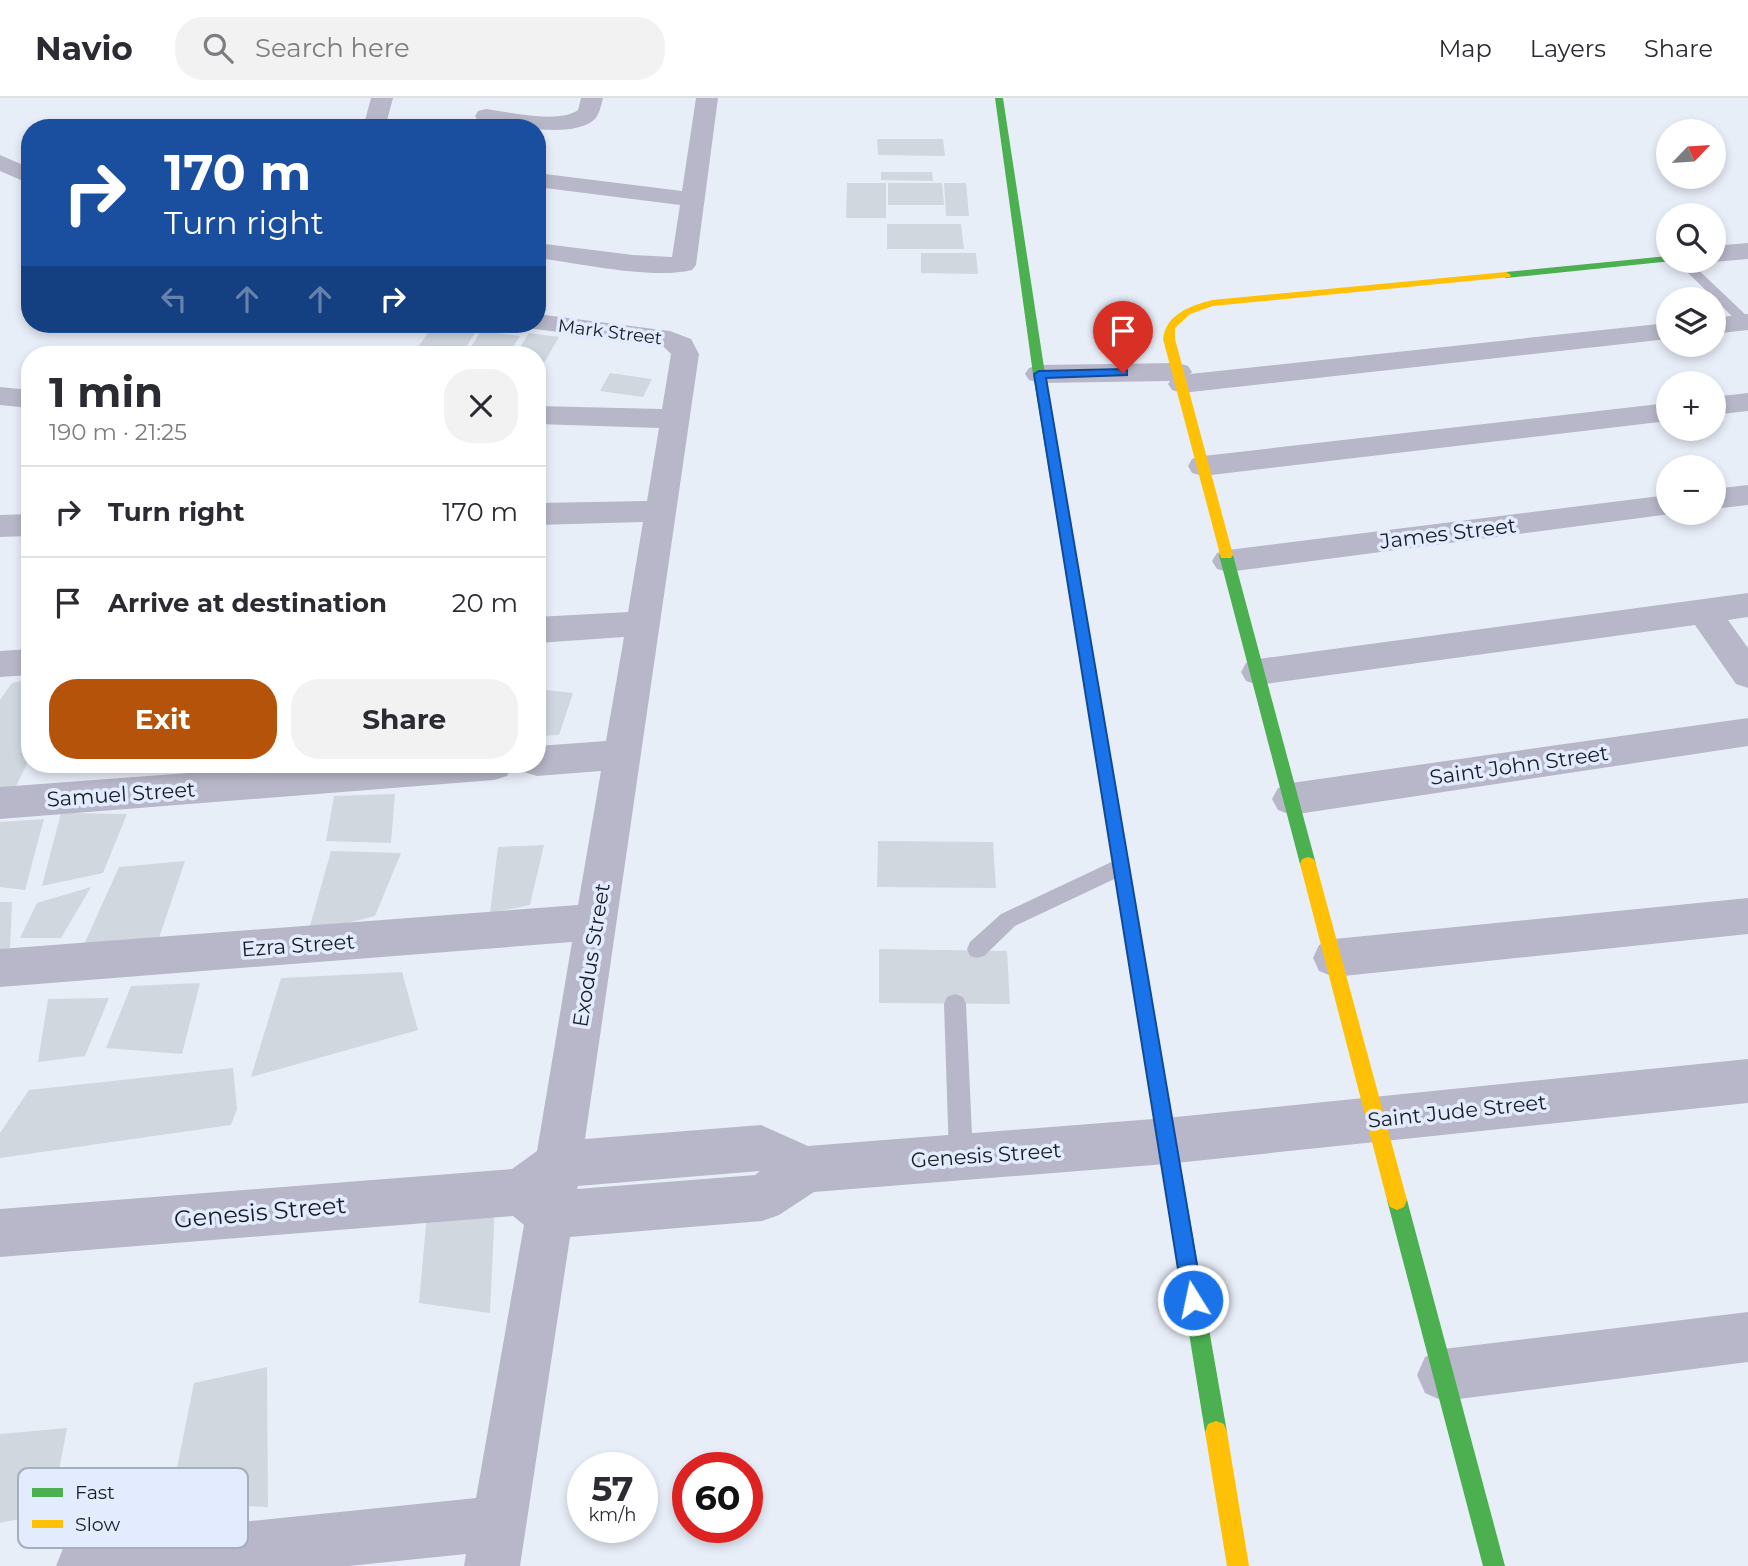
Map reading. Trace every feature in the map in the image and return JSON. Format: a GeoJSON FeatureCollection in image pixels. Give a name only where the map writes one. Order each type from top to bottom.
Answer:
{"type":"FeatureCollection","features":[{"type":"Feature","properties":{"kind":"street"},"geometry":{"type":"LineString","coordinates":[[376,119],[382,98]]}},
{"type":"Feature","properties":{"kind":"street"},"geometry":{"type":"LineString","coordinates":[[546,121],[567,123],[588,113],[592,98]]}},
{"type":"Feature","properties":{"kind":"street"},"geometry":{"type":"LineString","coordinates":[[546,251],[634,263],[683,265],[706,98]]}},
{"type":"Feature","properties":{"kind":"street"},"geometry":{"type":"LineString","coordinates":[[999,98],[1039,374],[1238,1566]]}},
{"type":"Feature","properties":{"kind":"street"},"geometry":{"type":"LineString","coordinates":[[487,114],[531,119]]}},
{"type":"Feature","properties":{"kind":"street"},"geometry":{"type":"LineString","coordinates":[[0,162],[21,172]]}},
{"type":"Feature","properties":{"kind":"street"},"geometry":{"type":"LineString","coordinates":[[546,181],[692,199]]}},
{"type":"Feature","properties":{"kind":"street"},"geometry":{"type":"LineString","coordinates":[[1726,253],[1748,251]]}},
{"type":"Feature","properties":{"kind":"street"},"geometry":{"type":"LineString","coordinates":[[1494,1566],[1169,339],[1170,327],[1185,312],[1212,303],[1656,259]]}},
{"type":"Feature","properties":{"kind":"street","name":"Mark Street"},"geometry":{"type":"LineString","coordinates":[[546,323],[670,339],[681,345]]}},
{"type":"Feature","properties":{"kind":"street"},"geometry":{"type":"LineString","coordinates":[[1726,325],[1748,323]]}},
{"type":"Feature","properties":{"kind":"street"},"geometry":{"type":"LineString","coordinates":[[1039,374],[1180,378],[1656,332]]}},
{"type":"Feature","properties":{"kind":"street","name":"Exodus Street"},"geometry":{"type":"LineString","coordinates":[[558,1164],[685,354],[681,345]]}},
{"type":"Feature","properties":{"kind":"street"},"geometry":{"type":"LineString","coordinates":[[0,396],[21,397]]}},
{"type":"Feature","properties":{"kind":"street"},"geometry":{"type":"LineString","coordinates":[[1726,405],[1748,402]]}},
{"type":"Feature","properties":{"kind":"street"},"geometry":{"type":"LineString","coordinates":[[1203,466],[1656,413]]}},
{"type":"Feature","properties":{"kind":"street"},"geometry":{"type":"LineString","coordinates":[[546,415],[675,419]]}},
{"type":"Feature","properties":{"kind":"street"},"geometry":{"type":"LineString","coordinates":[[1726,498],[1748,495]]}},
{"type":"Feature","properties":{"kind":"street","name":"James Street"},"geometry":{"type":"LineString","coordinates":[[1228,561],[1656,507]]}},
{"type":"Feature","properties":{"kind":"street"},"geometry":{"type":"LineString","coordinates":[[546,514],[660,512]]}},
{"type":"Feature","properties":{"kind":"street"},"geometry":{"type":"LineString","coordinates":[[0,526],[21,525]]}},
{"type":"Feature","properties":{"kind":"street"},"geometry":{"type":"LineString","coordinates":[[1258,672],[1748,605]]}},
{"type":"Feature","properties":{"kind":"street"},"geometry":{"type":"LineString","coordinates":[[1703,611],[1748,675]]}},
{"type":"Feature","properties":{"kind":"street"},"geometry":{"type":"LineString","coordinates":[[546,629],[643,623]]}},
{"type":"Feature","properties":{"kind":"street"},"geometry":{"type":"LineString","coordinates":[[0,664],[21,663]]}},
{"type":"Feature","properties":{"kind":"street","name":"Saint John Street"},"geometry":{"type":"LineString","coordinates":[[1291,799],[1748,732]]}},
{"type":"Feature","properties":{"kind":"street"},"geometry":{"type":"LineString","coordinates":[[546,760],[623,755]]}},
{"type":"Feature","properties":{"kind":"street","name":"Samuel Street"},"geometry":{"type":"LineString","coordinates":[[0,803],[390,773]]}},
{"type":"Feature","properties":{"kind":"street"},"geometry":{"type":"LineString","coordinates":[[1334,958],[1748,916]]}},
{"type":"Feature","properties":{"kind":"street","name":"Ezra Street"},"geometry":{"type":"LineString","coordinates":[[0,968],[596,922]]}},
{"type":"Feature","properties":{"kind":"street","name":"Saint Jude Street"},"geometry":{"type":"LineString","coordinates":[[1166,1140],[1748,1081]]}},
{"type":"Feature","properties":{"kind":"street","name":"Genesis Street"},"geometry":{"type":"LineString","coordinates":[[0,1233],[535,1203],[762,1198],[807,1169],[1166,1140]]}},
{"type":"Feature","properties":{"kind":"street","name":"Genesis Street"},"geometry":{"type":"LineString","coordinates":[[558,1164],[761,1148],[807,1169]]}},
{"type":"Feature","properties":{"kind":"street"},"geometry":{"type":"LineString","coordinates":[[84,1566],[496,1544],[535,1203],[558,1164]]}},
{"type":"Feature","properties":{"kind":"street"},"geometry":{"type":"LineString","coordinates":[[1443,1375],[1748,1337]]}},
{"type":"Feature","properties":{"kind":"lane"},"geometry":{"type":"LineString","coordinates":[[1695,273],[1748,323]]}},
{"type":"Feature","properties":{"kind":"lane"},"geometry":{"type":"LineString","coordinates":[[977,949],[1008,920],[1121,867]]}},
{"type":"Feature","properties":{"kind":"lane"},"geometry":{"type":"LineString","coordinates":[[955,1004],[961,1156]]}},
{"type":"Feature","properties":{"kind":"building"},"geometry":{"type":"Polygon","coordinates":[[[877,139],[943,139],[945,156],[878,155],[877,139]]]}},
{"type":"Feature","properties":{"kind":"building"},"geometry":{"type":"Polygon","coordinates":[[[881,172],[932,172],[933,181],[881,180],[881,172]]]}},
{"type":"Feature","properties":{"kind":"building"},"geometry":{"type":"Polygon","coordinates":[[[847,183],[886,183],[886,218],[846,218],[847,183]]]}},
{"type":"Feature","properties":{"kind":"building"},"geometry":{"type":"Polygon","coordinates":[[[888,183],[942,183],[944,205],[888,205],[888,183]]]}},
{"type":"Feature","properties":{"kind":"building"},"geometry":{"type":"Polygon","coordinates":[[[944,183],[966,183],[969,216],[946,216],[944,183]]]}},
{"type":"Feature","properties":{"kind":"building"},"geometry":{"type":"Polygon","coordinates":[[[887,224],[961,224],[964,249],[887,249],[887,224]]]}},
{"type":"Feature","properties":{"kind":"building"},"geometry":{"type":"Polygon","coordinates":[[[921,253],[976,253],[978,274],[921,273],[921,253]]]}},
{"type":"Feature","properties":{"kind":"building"},"geometry":{"type":"Polygon","coordinates":[[[428,333],[475,333],[467,346],[419,346],[428,333]]]}},
{"type":"Feature","properties":{"kind":"building"},"geometry":{"type":"Polygon","coordinates":[[[480,333],[520,336],[514,346],[472,346],[480,333]]]}},
{"type":"Feature","properties":{"kind":"building"},"geometry":{"type":"Polygon","coordinates":[[[529,333],[559,337],[546,360],[546,346],[521,346],[529,333]]]}},
{"type":"Feature","properties":{"kind":"building"},"geometry":{"type":"Polygon","coordinates":[[[610,373],[652,379],[643,397],[600,391],[610,373]]]}},
{"type":"Feature","properties":{"kind":"building"},"geometry":{"type":"Polygon","coordinates":[[[21,681],[22,773],[15,788],[0,790],[0,700],[12,683],[21,681]]]}},
{"type":"Feature","properties":{"kind":"building"},"geometry":{"type":"Polygon","coordinates":[[[546,690],[573,693],[559,735],[546,736],[546,690]]]}},
{"type":"Feature","properties":{"kind":"building"},"geometry":{"type":"Polygon","coordinates":[[[395,794],[391,843],[326,841],[334,796],[395,794]]]}},
{"type":"Feature","properties":{"kind":"building"},"geometry":{"type":"Polygon","coordinates":[[[61,813],[127,814],[103,873],[42,886],[61,813]]]}},
{"type":"Feature","properties":{"kind":"building"},"geometry":{"type":"Polygon","coordinates":[[[44,819],[25,890],[0,887],[0,822],[44,819]]]}},
{"type":"Feature","properties":{"kind":"building"},"geometry":{"type":"Polygon","coordinates":[[[878,841],[993,842],[996,888],[877,887],[878,841]]]}},
{"type":"Feature","properties":{"kind":"building"},"geometry":{"type":"Polygon","coordinates":[[[544,845],[530,905],[490,913],[498,847],[544,845]]]}},
{"type":"Feature","properties":{"kind":"building"},"geometry":{"type":"Polygon","coordinates":[[[331,851],[401,853],[375,916],[308,933],[331,851]]]}},
{"type":"Feature","properties":{"kind":"building"},"geometry":{"type":"Polygon","coordinates":[[[185,861],[158,941],[81,951],[119,867],[185,861]]]}},
{"type":"Feature","properties":{"kind":"building"},"geometry":{"type":"Polygon","coordinates":[[[91,887],[61,938],[20,938],[37,903],[91,887]]]}},
{"type":"Feature","properties":{"kind":"building"},"geometry":{"type":"Polygon","coordinates":[[[0,902],[12,902],[10,950],[0,949],[0,902]]]}},
{"type":"Feature","properties":{"kind":"building"},"geometry":{"type":"Polygon","coordinates":[[[879,949],[1007,951],[1010,1004],[879,1003],[879,949]]]}},
{"type":"Feature","properties":{"kind":"building"},"geometry":{"type":"Polygon","coordinates":[[[402,972],[418,1030],[251,1077],[281,978],[402,972]]]}},
{"type":"Feature","properties":{"kind":"building"},"geometry":{"type":"Polygon","coordinates":[[[200,983],[182,1054],[106,1048],[131,986],[200,983]]]}},
{"type":"Feature","properties":{"kind":"building"},"geometry":{"type":"Polygon","coordinates":[[[109,998],[85,1056],[38,1062],[48,999],[109,998]]]}},
{"type":"Feature","properties":{"kind":"building"},"geometry":{"type":"Polygon","coordinates":[[[233,1068],[237,1109],[231,1125],[0,1158],[0,1133],[29,1090],[233,1068]]]}},
{"type":"Feature","properties":{"kind":"building"},"geometry":{"type":"Polygon","coordinates":[[[495,1205],[490,1313],[419,1303],[427,1213],[495,1205]]]}},
{"type":"Feature","properties":{"kind":"building"},"geometry":{"type":"Polygon","coordinates":[[[267,1367],[268,1507],[248,1506],[248,1468],[177,1468],[194,1383],[267,1367]]]}},
{"type":"Feature","properties":{"kind":"building"},"geometry":{"type":"Polygon","coordinates":[[[67,1428],[59,1468],[18,1468],[18,1519],[0,1523],[0,1434],[67,1428]]]}},
{"type":"Feature","properties":{"kind":"traffic: fast"},"geometry":{"type":"LineString","coordinates":[[999,98],[1039,374],[1077,599]]}},
{"type":"Feature","properties":{"kind":"traffic: fast"},"geometry":{"type":"LineString","coordinates":[[1506,275],[1656,260]]}},
{"type":"Feature","properties":{"kind":"traffic: fast"},"geometry":{"type":"LineString","coordinates":[[1226,555],[1308,864]]}},
{"type":"Feature","properties":{"kind":"traffic: fast"},"geometry":{"type":"LineString","coordinates":[[1136,957],[1216,1432]]}},
{"type":"Feature","properties":{"kind":"traffic: fast"},"geometry":{"type":"LineString","coordinates":[[1397,1200],[1494,1566]]}},
{"type":"Feature","properties":{"kind":"traffic: slow"},"geometry":{"type":"LineString","coordinates":[[1226,555],[1169,339],[1170,327],[1186,312],[1212,303],[1506,275]]}},
{"type":"Feature","properties":{"kind":"traffic: slow"},"geometry":{"type":"LineString","coordinates":[[1077,599],[1136,957]]}},
{"type":"Feature","properties":{"kind":"traffic: slow"},"geometry":{"type":"LineString","coordinates":[[1308,864],[1397,1200]]}},
{"type":"Feature","properties":{"kind":"traffic: slow"},"geometry":{"type":"LineString","coordinates":[[1216,1432],[1238,1566]]}},
{"type":"Feature","properties":{"kind":"route"},"geometry":{"type":"LineString","coordinates":[[1123,373],[1039,374],[1193,1300]]}}]}
